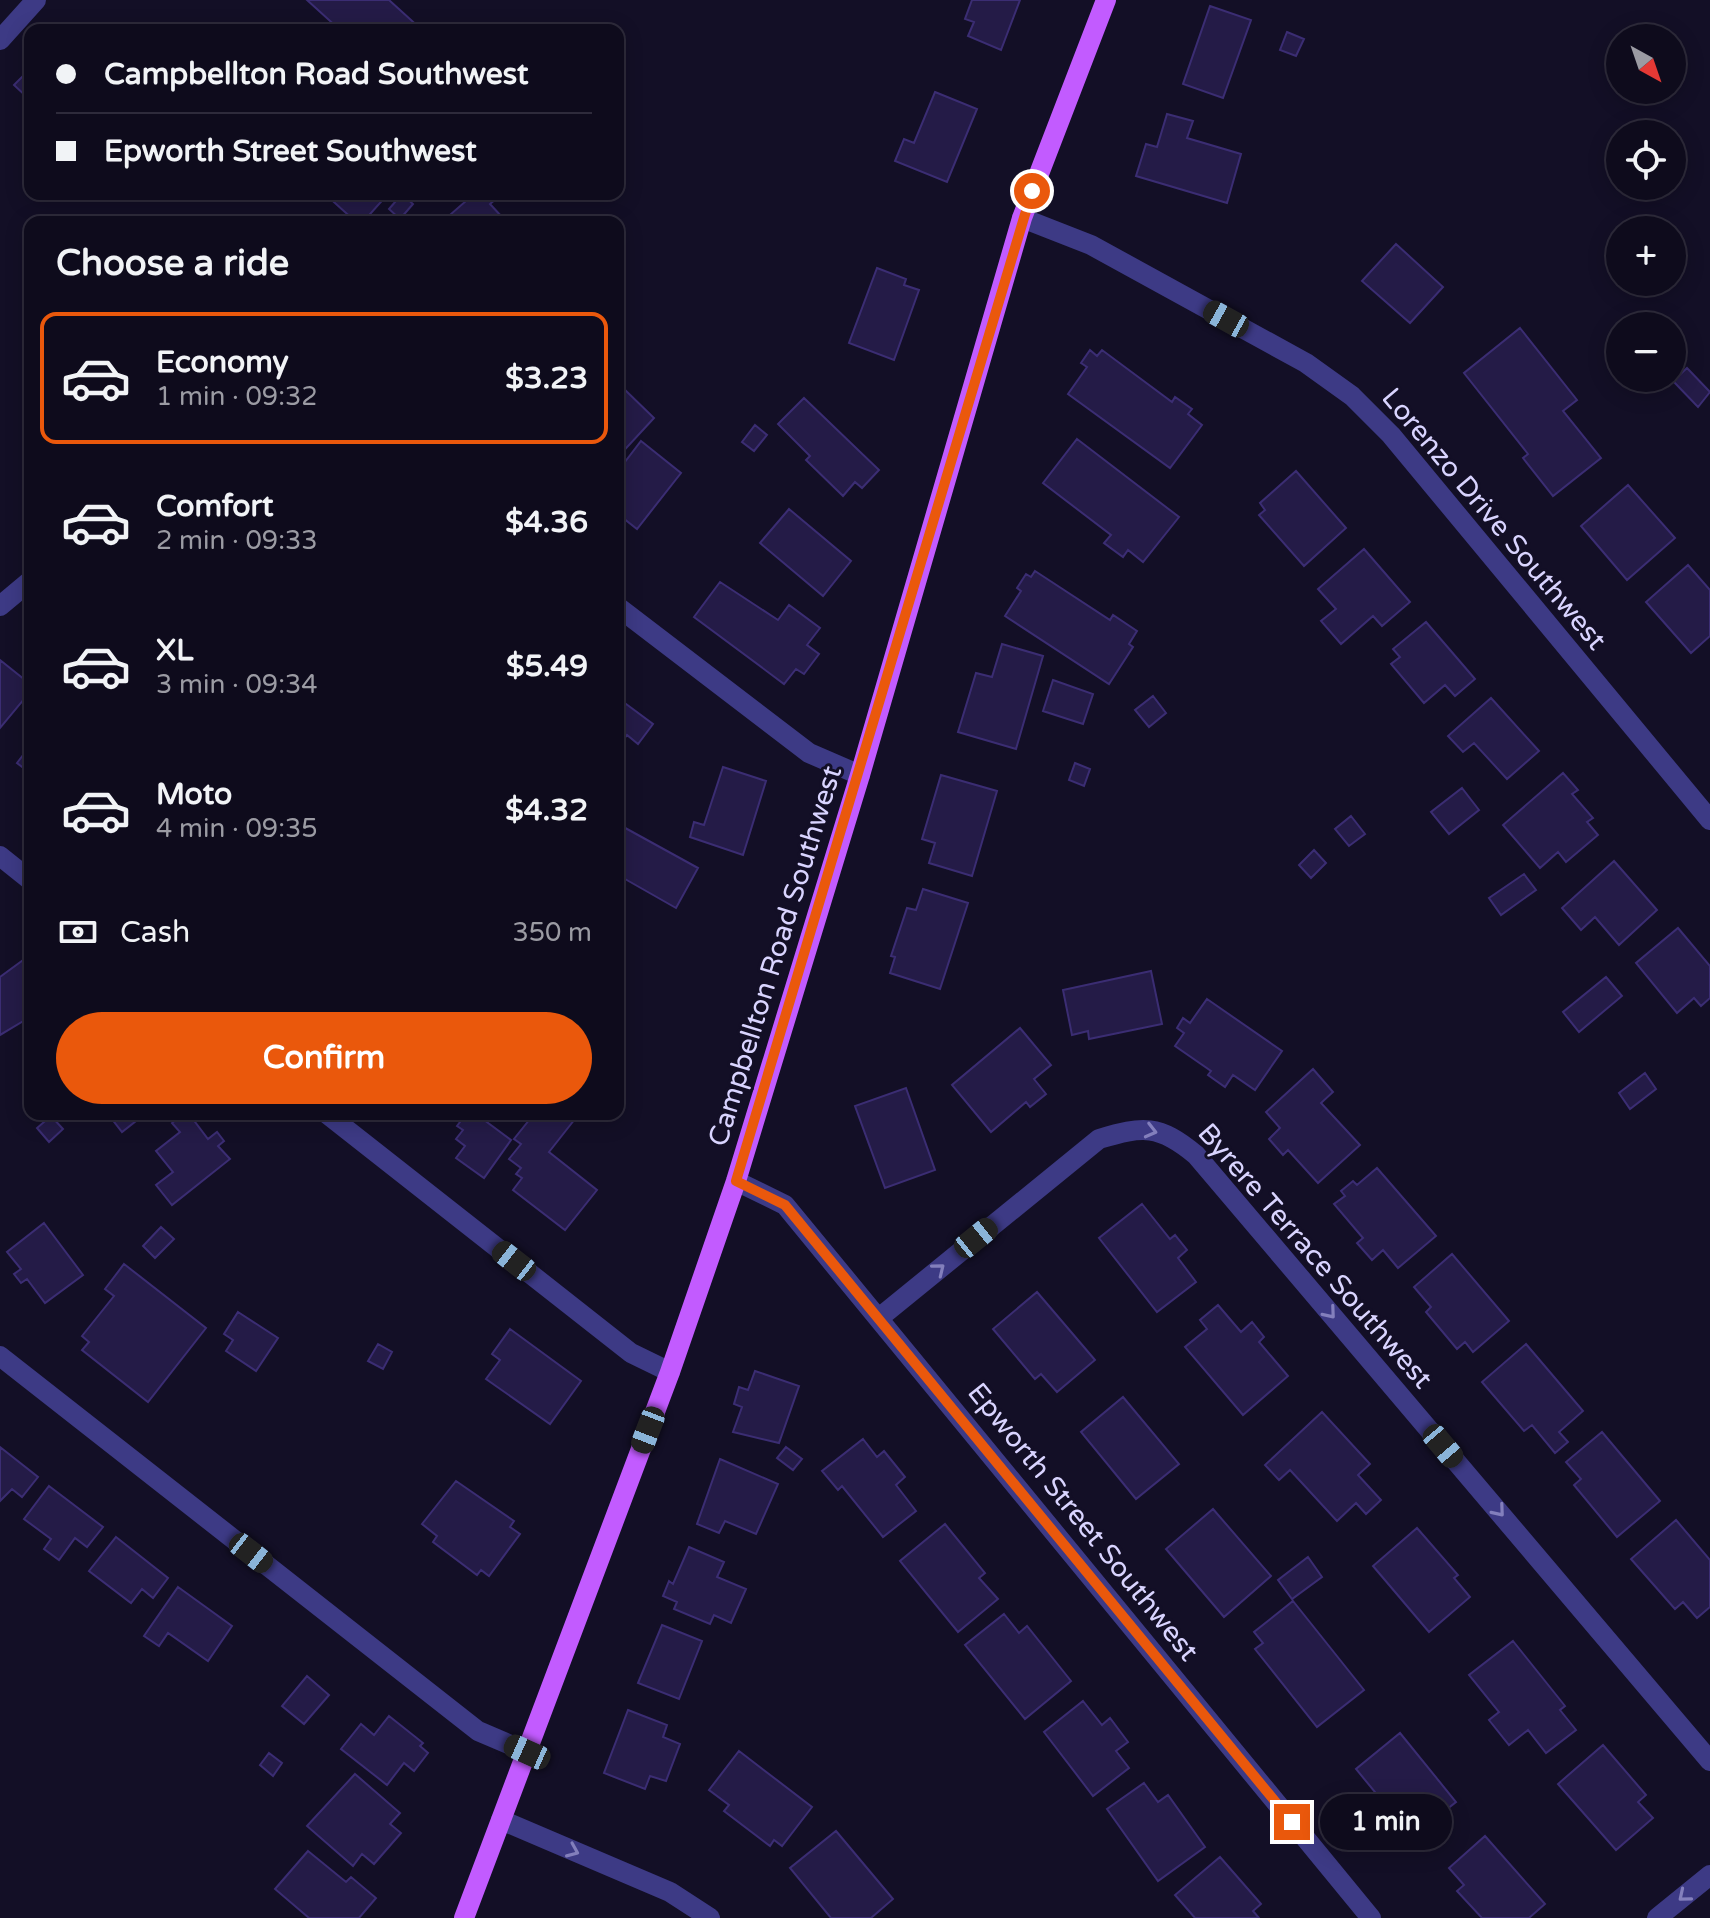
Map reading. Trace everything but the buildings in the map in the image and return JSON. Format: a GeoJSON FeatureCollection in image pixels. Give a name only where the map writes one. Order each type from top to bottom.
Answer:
{"type":"FeatureCollection","features":[{"type":"Feature","properties":{"kind":"main road","name":"Campbellton Road Southwest"},"geometry":{"type":"LineString","coordinates":[[464,1918],[670,1372],[736,1181],[860,775],[1022,218],[1106,0]]}},
{"type":"Feature","properties":{"kind":"street"},"geometry":{"type":"LineString","coordinates":[[0,40],[36,0]]}},
{"type":"Feature","properties":{"kind":"street","name":"Lorenzo Drive Southwest"},"geometry":{"type":"LineString","coordinates":[[1022,218],[1091,245],[1306,363],[1352,396],[1391,435],[1710,820]]}},
{"type":"Feature","properties":{"kind":"street"},"geometry":{"type":"LineString","coordinates":[[0,606],[24,586]]}},
{"type":"Feature","properties":{"kind":"street"},"geometry":{"type":"LineString","coordinates":[[624,612],[809,753],[860,775]]}},
{"type":"Feature","properties":{"kind":"street"},"geometry":{"type":"LineString","coordinates":[[0,856],[24,875]]}},
{"type":"Feature","properties":{"kind":"street"},"geometry":{"type":"LineString","coordinates":[[335,1120],[631,1353],[670,1372]]}},
{"type":"Feature","properties":{"kind":"street","name":"Byrere Terrace Southwest"},"geometry":{"type":"LineString","coordinates":[[879,1318],[1099,1139],[1136,1127],[1175,1137],[1196,1155],[1710,1761]]}},
{"type":"Feature","properties":{"kind":"street","name":"Epworth Street Southwest"},"geometry":{"type":"LineString","coordinates":[[736,1181],[785,1205],[1371,1918]]}},
{"type":"Feature","properties":{"kind":"street"},"geometry":{"type":"LineString","coordinates":[[0,1356],[478,1731],[527,1752]]}},
{"type":"Feature","properties":{"kind":"street"},"geometry":{"type":"LineString","coordinates":[[501,1820],[670,1892],[710,1918]]}},
{"type":"Feature","properties":{"kind":"street"},"geometry":{"type":"LineString","coordinates":[[1657,1918],[1710,1875]]}},
{"type":"Feature","properties":{"kind":"route"},"geometry":{"type":"LineString","coordinates":[[1032,191],[860,775],[736,1181],[785,1205],[1292,1822]]}}]}
